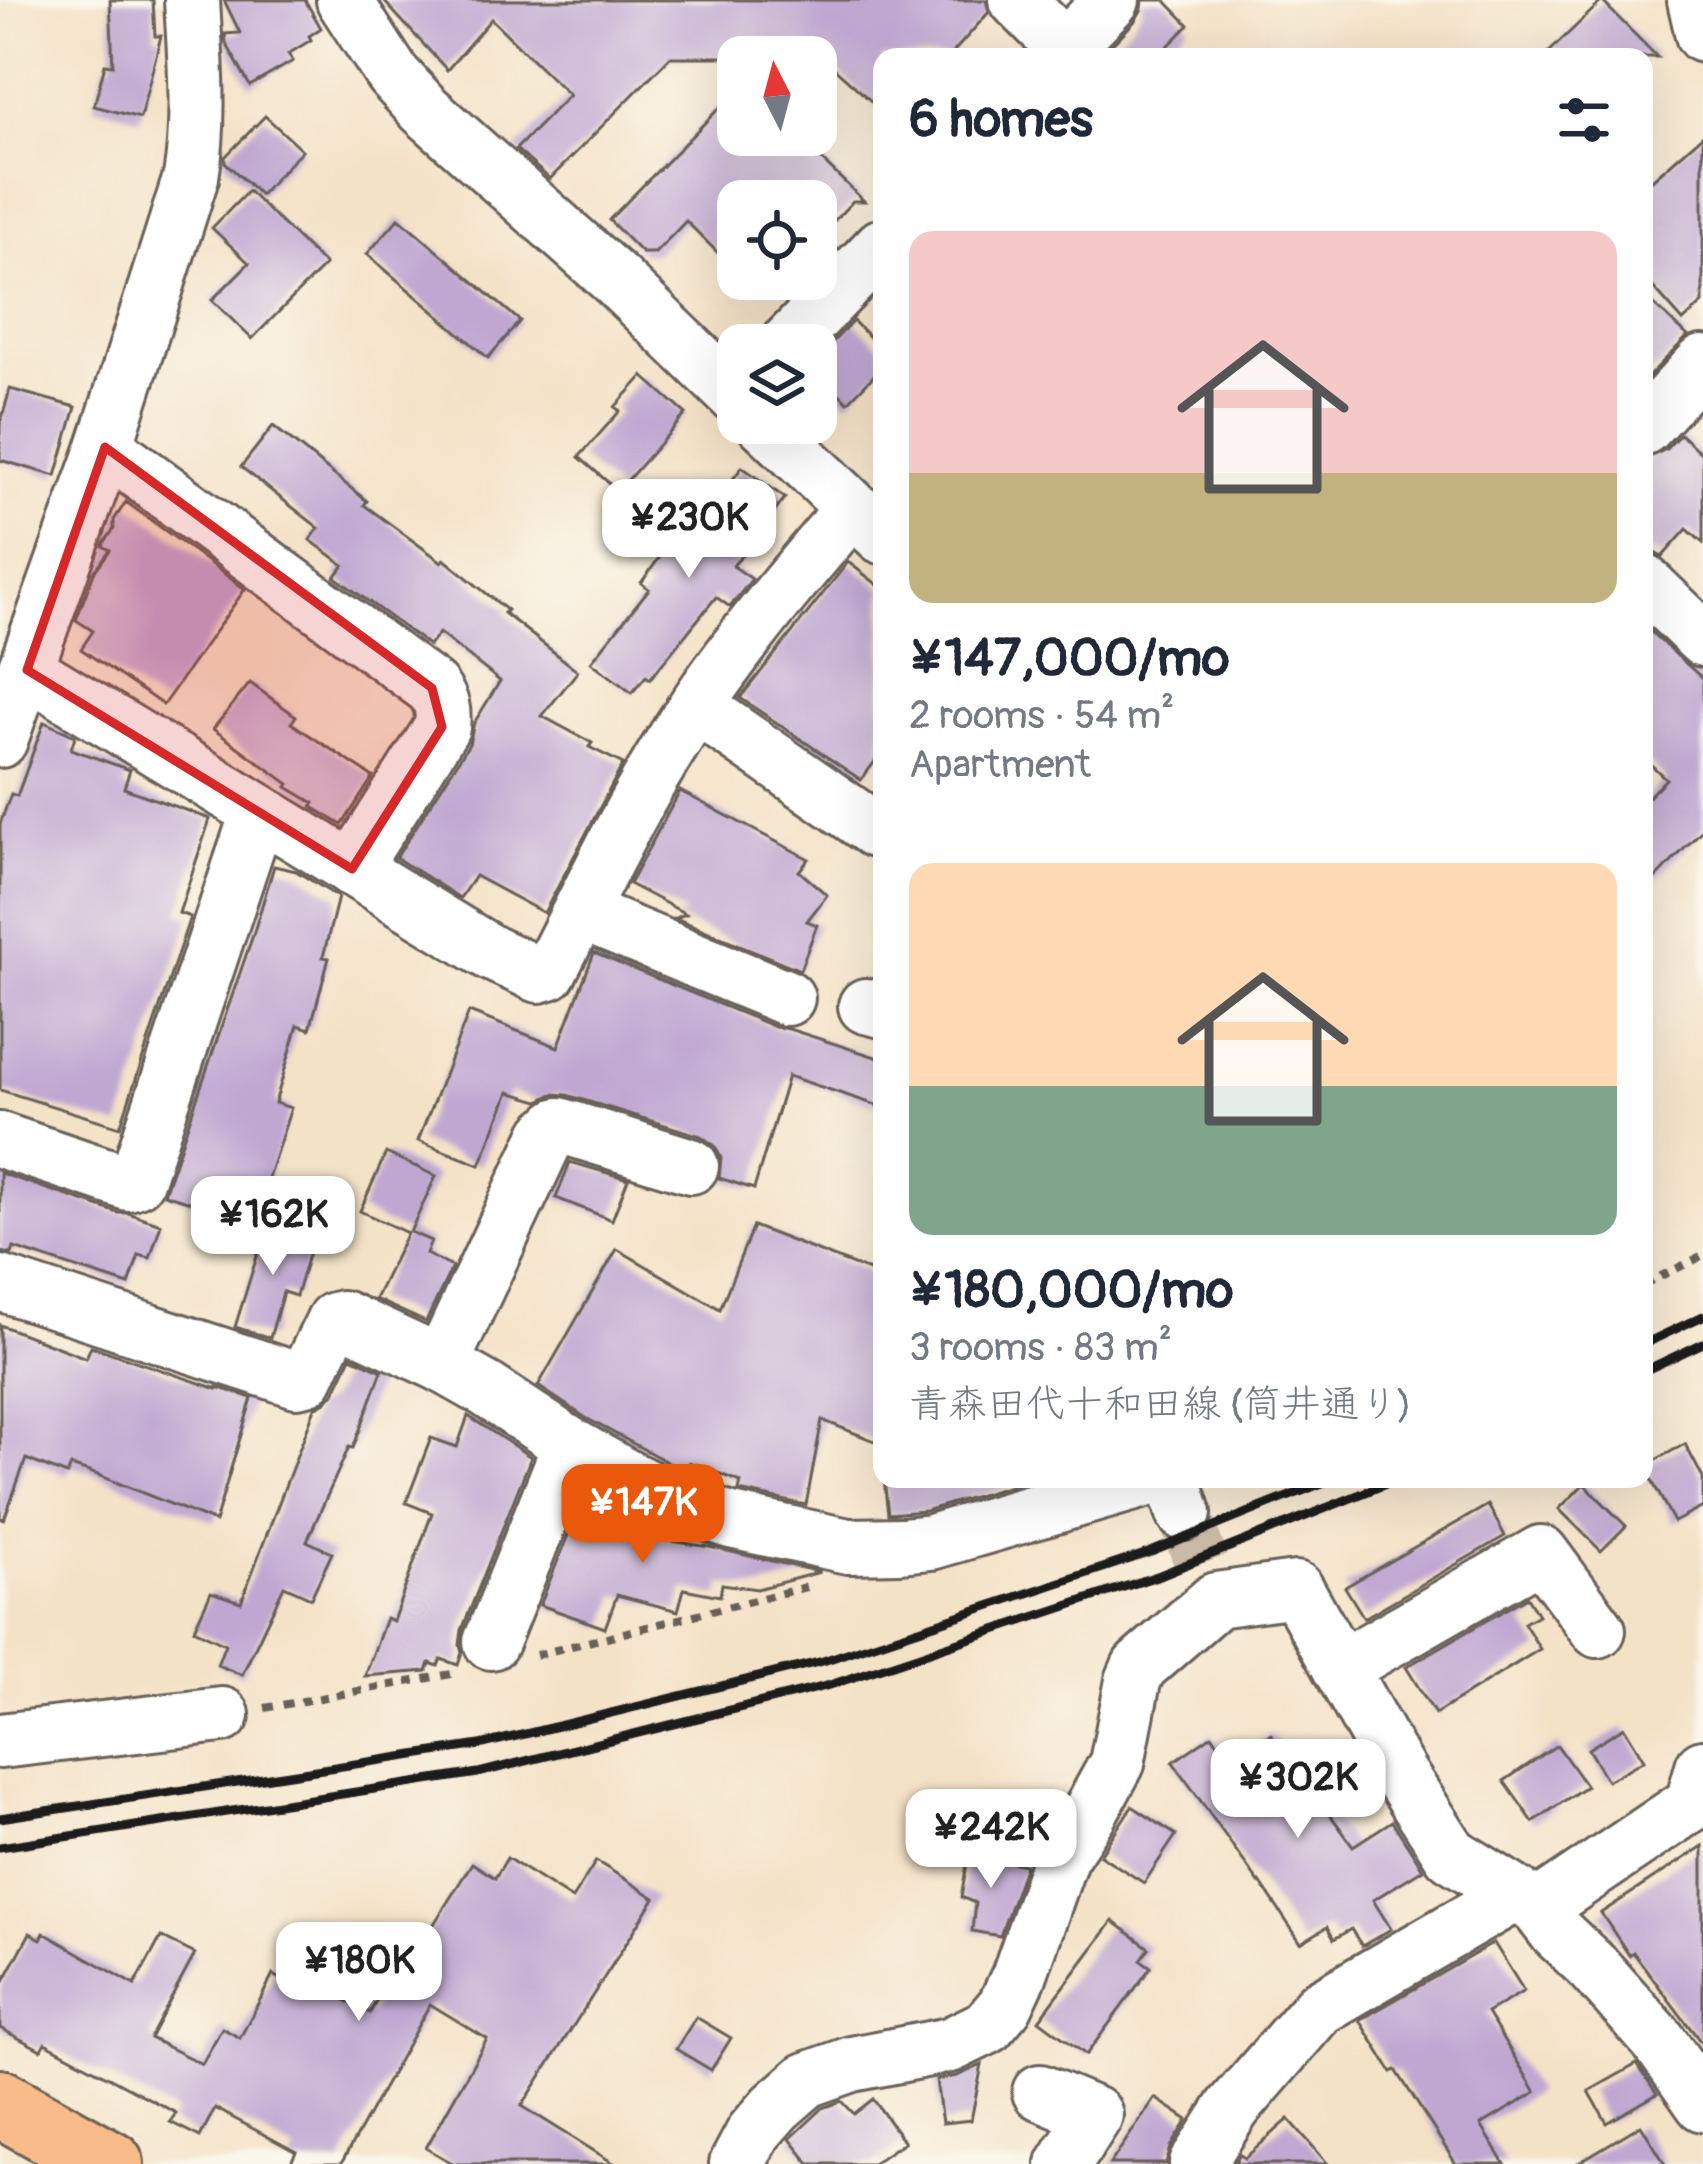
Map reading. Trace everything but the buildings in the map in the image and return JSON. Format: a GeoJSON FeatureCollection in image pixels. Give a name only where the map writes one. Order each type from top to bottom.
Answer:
{"type":"FeatureCollection","features":[{"type":"Feature","properties":{"kind":"main road"},"geometry":{"type":"LineString","coordinates":[[0,2103],[110,2164]]}},
{"type":"Feature","properties":{"kind":"street"},"geometry":{"type":"LineString","coordinates":[[0,740],[105,447],[191,177],[197,98],[191,0]]}},
{"type":"Feature","properties":{"kind":"street"},"geometry":{"type":"LineString","coordinates":[[344,0],[392,74],[424,109],[717,376]]}},
{"type":"Feature","properties":{"kind":"street"},"geometry":{"type":"LineString","coordinates":[[1017,0],[1046,28],[1056,48]]}},
{"type":"Feature","properties":{"kind":"street"},"geometry":{"type":"LineString","coordinates":[[1067,48],[1112,0]]}},
{"type":"Feature","properties":{"kind":"street"},"geometry":{"type":"LineString","coordinates":[[1694,0],[1703,35]]}},
{"type":"Feature","properties":{"kind":"street"},"geometry":{"type":"LineString","coordinates":[[808,324],[873,262]]}},
{"type":"Feature","properties":{"kind":"street"},"geometry":{"type":"LineString","coordinates":[[1653,413],[1703,363]]}},
{"type":"Feature","properties":{"kind":"street"},"geometry":{"type":"LineString","coordinates":[[27,670],[491,953],[538,976],[549,971],[652,777],[696,706],[786,589],[868,522],[786,444]]}},
{"type":"Feature","properties":{"kind":"street"},"geometry":{"type":"LineString","coordinates":[[105,447],[439,696],[442,727],[352,869]]}},
{"type":"Feature","properties":{"kind":"street"},"geometry":{"type":"LineString","coordinates":[[1653,591],[1703,639]]}},
{"type":"Feature","properties":{"kind":"street"},"geometry":{"type":"LineString","coordinates":[[696,706],[873,829]]}},
{"type":"Feature","properties":{"kind":"street"},"geometry":{"type":"LineString","coordinates":[[0,1140],[128,1183],[136,1180],[258,813]]}},
{"type":"Feature","properties":{"kind":"street"},"geometry":{"type":"LineString","coordinates":[[581,913],[787,998]]}},
{"type":"Feature","properties":{"kind":"street"},"geometry":{"type":"LineString","coordinates":[[441,1364],[548,1135],[559,1125],[691,1166]]}},
{"type":"Feature","properties":{"kind":"street"},"geometry":{"type":"LineString","coordinates":[[0,1283],[297,1380],[306,1378],[334,1320],[342,1318],[441,1364],[570,1445],[680,1504],[848,1546],[931,1542],[1168,1490]]}},
{"type":"Feature","properties":{"kind":"street"},"geometry":{"type":"LineString","coordinates":[[493,1657],[570,1445]]}},
{"type":"Feature","properties":{"kind":"street"},"geometry":{"type":"LineString","coordinates":[[1340,1668],[1541,1553],[1598,1630]]}},
{"type":"Feature","properties":{"kind":"street"},"geometry":{"type":"LineString","coordinates":[[738,2163],[765,2119],[807,2080],[852,2065],[950,2045],[987,2027],[1005,2006],[1061,1856],[1117,1763],[1139,1667],[1212,1590],[1296,1589],[1450,1854],[1526,1901],[1595,1969],[1701,2097]]}},
{"type":"Feature","properties":{"kind":"street"},"geometry":{"type":"LineString","coordinates":[[0,1741],[222,1715]]}},
{"type":"Feature","properties":{"kind":"street"},"geometry":{"type":"LineString","coordinates":[[1197,2164],[1233,2108],[1319,2008],[1526,1901],[1693,1803],[1703,1767]]}},
{"type":"Feature","properties":{"kind":"street"},"geometry":{"type":"LineString","coordinates":[[1040,2092],[1095,2115],[1064,2164]]}},
{"type":"Feature","properties":{"kind":"path"},"geometry":{"type":"LineString","coordinates":[[1653,1280],[1703,1256]]}},
{"type":"Feature","properties":{"kind":"path"},"geometry":{"type":"LineString","coordinates":[[222,1715],[831,1580],[856,1566],[875,1547]]}},
{"type":"Feature","properties":{"kind":"highlighted area"},"geometry":{"type":"Polygon","coordinates":[[[105,447],[432,688],[442,727],[352,869],[27,670],[105,447]]]}},
{"type":"Feature","properties":{"kind":"tunnel"},"geometry":{"type":"LineString","coordinates":[[1184,1513],[1207,1579]]}},
{"type":"Feature","properties":{"kind":"railway"},"geometry":{"type":"LineString","coordinates":[[1653,1340],[1703,1316]]}},
{"type":"Feature","properties":{"kind":"railway"},"geometry":{"type":"LineString","coordinates":[[1653,1367],[1703,1343]]}},
{"type":"Feature","properties":{"kind":"railway"},"geometry":{"type":"LineString","coordinates":[[0,1818],[480,1745],[823,1661],[1151,1552],[1310,1488]]}},
{"type":"Feature","properties":{"kind":"railway"},"geometry":{"type":"LineString","coordinates":[[0,1847],[478,1773],[830,1685],[1160,1575],[1376,1488]]}}]}
